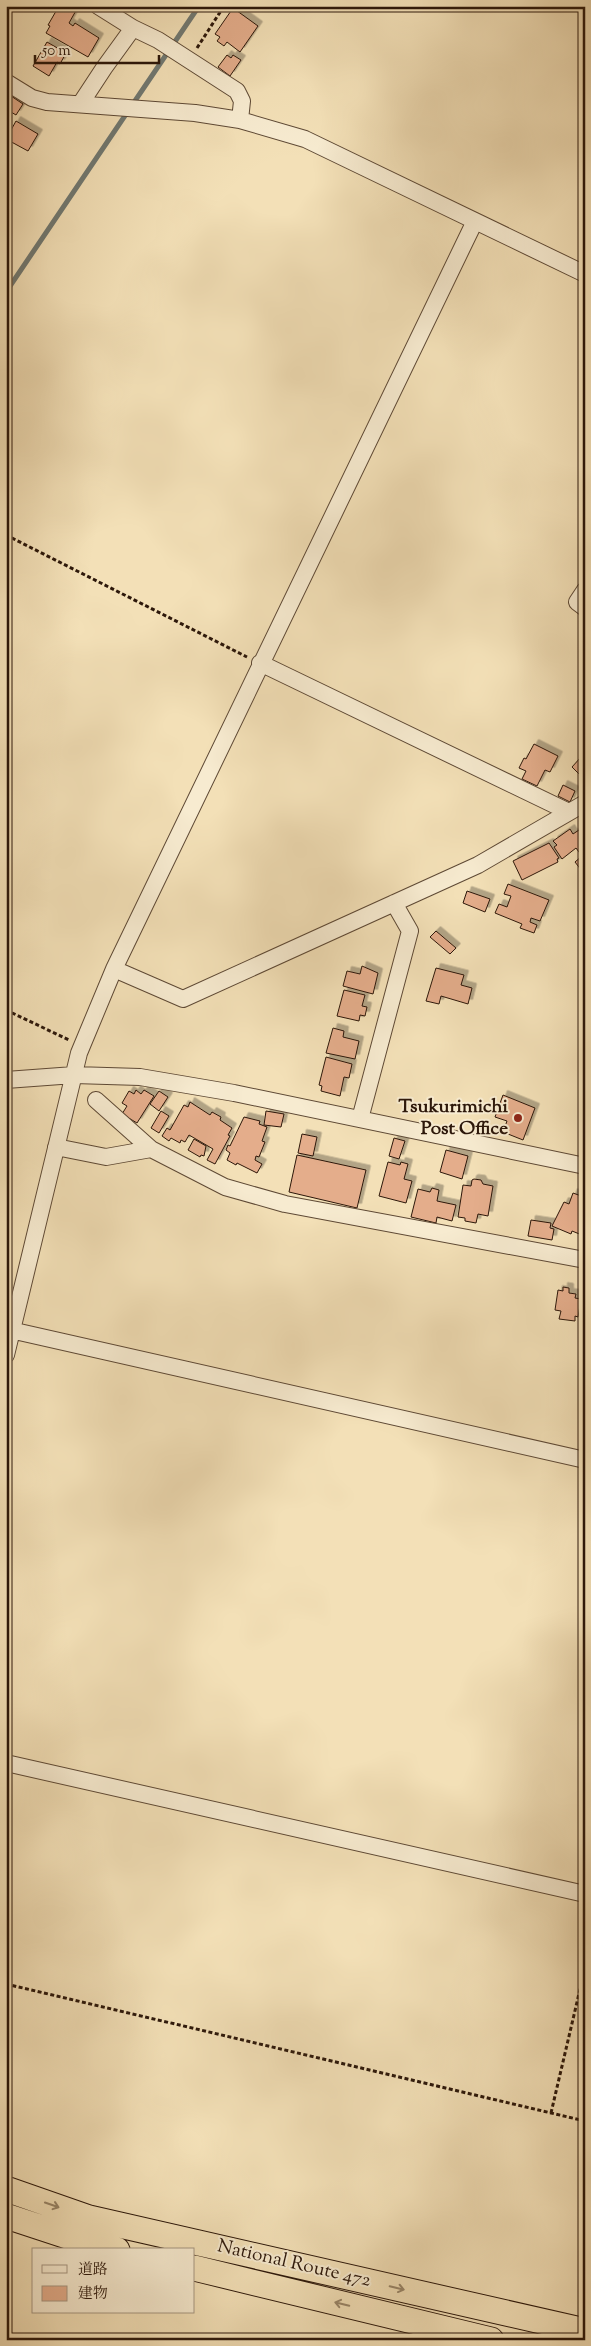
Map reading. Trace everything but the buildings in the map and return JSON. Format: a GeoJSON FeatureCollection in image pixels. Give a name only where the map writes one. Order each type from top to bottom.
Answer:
{"type":"FeatureCollection","features":[{"type":"Feature","properties":{"kind":"highway","name":"National Route 472"},"geometry":{"type":"LineString","coordinates":[[6,2189],[89,2218],[585,2331]]}},
{"type":"Feature","properties":{"kind":"highway"},"geometry":{"type":"LineString","coordinates":[[6,2216],[109,2248]]}},
{"type":"Feature","properties":{"kind":"highway","name":"National Route 472"},"geometry":{"type":"LineString","coordinates":[[195,2268],[491,2340]]}},
{"type":"Feature","properties":{"kind":"street"},"geometry":{"type":"LineString","coordinates":[[98,6],[133,28],[158,40],[237,91],[242,101],[240,120]]}},
{"type":"Feature","properties":{"kind":"street"},"geometry":{"type":"LineString","coordinates":[[81,104],[133,28]]}},
{"type":"Feature","properties":{"kind":"street"},"geometry":{"type":"LineString","coordinates":[[6,82],[32,98],[47,102],[240,120],[305,139],[585,274]]}},
{"type":"Feature","properties":{"kind":"street"},"geometry":{"type":"LineString","coordinates":[[6,1354],[9,1330],[74,1074],[83,1045],[114,969],[260,663],[475,221]]}},
{"type":"Feature","properties":{"kind":"street"},"geometry":{"type":"LineString","coordinates":[[585,590],[577,602],[585,608]]}},
{"type":"Feature","properties":{"kind":"street"},"geometry":{"type":"LineString","coordinates":[[260,663],[579,808]]}},
{"type":"Feature","properties":{"kind":"street"},"geometry":{"type":"LineString","coordinates":[[114,969],[183,999],[478,865],[579,808]]}},
{"type":"Feature","properties":{"kind":"street"},"geometry":{"type":"LineString","coordinates":[[360,1118],[410,931],[394,903]]}},
{"type":"Feature","properties":{"kind":"street"},"geometry":{"type":"LineString","coordinates":[[6,1080],[74,1074],[140,1077],[360,1118],[585,1166]]}},
{"type":"Feature","properties":{"kind":"street"},"geometry":{"type":"LineString","coordinates":[[96,1100],[151,1149],[226,1187],[286,1204],[585,1260]]}},
{"type":"Feature","properties":{"kind":"street"},"geometry":{"type":"LineString","coordinates":[[56,1147],[106,1157],[151,1149]]}},
{"type":"Feature","properties":{"kind":"street"},"geometry":{"type":"LineString","coordinates":[[9,1330],[585,1460]]}},
{"type":"Feature","properties":{"kind":"street"},"geometry":{"type":"LineString","coordinates":[[6,1763],[585,1894]]}},
{"type":"Feature","properties":{"kind":"path"},"geometry":{"type":"LineString","coordinates":[[185,59],[224,6]]}},
{"type":"Feature","properties":{"kind":"path"},"geometry":{"type":"LineString","coordinates":[[6,535],[260,663]]}},
{"type":"Feature","properties":{"kind":"path"},"geometry":{"type":"LineString","coordinates":[[6,1010],[83,1045]]}},
{"type":"Feature","properties":{"kind":"path"},"geometry":{"type":"LineString","coordinates":[[551,2113],[585,1968]]}},
{"type":"Feature","properties":{"kind":"path"},"geometry":{"type":"LineString","coordinates":[[6,1984],[585,2121]]}},
{"type":"Feature","properties":{"kind":"waterway"},"geometry":{"type":"LineString","coordinates":[[6,292],[199,6]]}},
{"type":"Feature","properties":{"kind":"place","name":"Tsukurimichi Post Office"},"geometry":{"type":"Point","coordinates":[518,1118]}}]}
